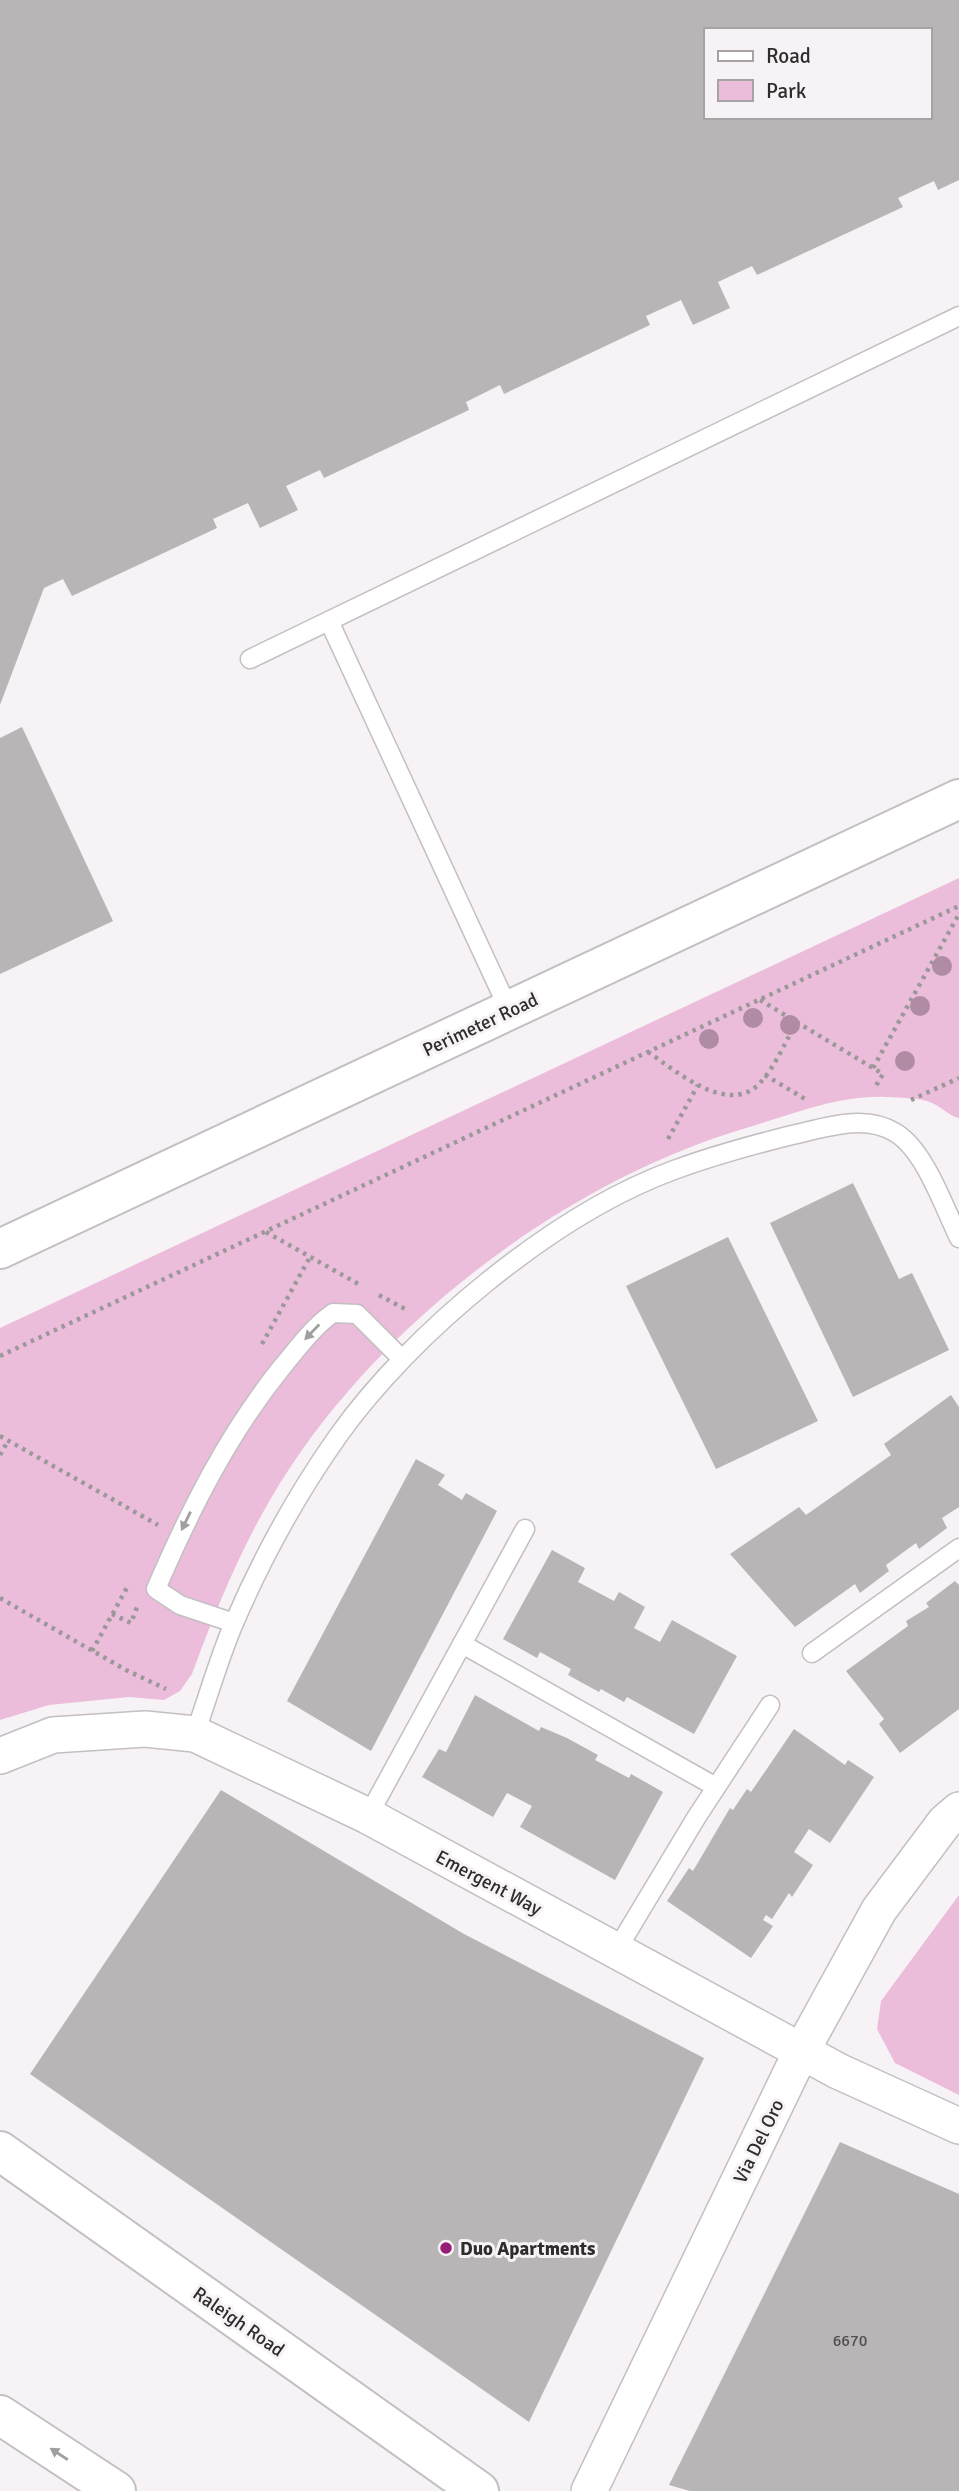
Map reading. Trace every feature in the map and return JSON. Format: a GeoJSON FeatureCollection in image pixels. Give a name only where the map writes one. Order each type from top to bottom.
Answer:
{"type":"FeatureCollection","features":[{"type":"Feature","properties":{"kind":"main road","name":"Perimeter Road"},"geometry":{"type":"LineString","coordinates":[[0,1249],[959,799]]}},
{"type":"Feature","properties":{"kind":"main road","name":"Raleigh Road"},"geometry":{"type":"LineString","coordinates":[[0,2151],[479,2491]]}},
{"type":"Feature","properties":{"kind":"main road"},"geometry":{"type":"LineString","coordinates":[[0,2415],[116,2491]]}},
{"type":"Feature","properties":{"kind":"street","name":"Emergent Way"},"geometry":{"type":"LineString","coordinates":[[0,1755],[53,1735],[145,1729],[195,1734],[368,1816],[801,2052],[959,2126]]}},
{"type":"Feature","properties":{"kind":"street","name":"Via Del Oro"},"geometry":{"type":"LineString","coordinates":[[589,2491],[801,2052],[879,1910],[945,1822],[959,1810]]}},
{"type":"Feature","properties":{"kind":"lane"},"geometry":{"type":"LineString","coordinates":[[250,659],[959,316]]}},
{"type":"Feature","properties":{"kind":"lane"},"geometry":{"type":"LineString","coordinates":[[329,621],[509,1010]]}},
{"type":"Feature","properties":{"kind":"lane"},"geometry":{"type":"LineString","coordinates":[[195,1734],[234,1623],[292,1508],[339,1435],[402,1359],[431,1329],[505,1268],[587,1213],[671,1171],[756,1144],[841,1124],[870,1124],[895,1132],[917,1153],[959,1238]]}},
{"type":"Feature","properties":{"kind":"lane"},"geometry":{"type":"LineString","coordinates":[[234,1623],[180,1605],[156,1589],[204,1484],[239,1425],[303,1341],[333,1312],[357,1314],[402,1359]]}},
{"type":"Feature","properties":{"kind":"lane"},"geometry":{"type":"LineString","coordinates":[[368,1816],[525,1529]]}},
{"type":"Feature","properties":{"kind":"lane"},"geometry":{"type":"LineString","coordinates":[[812,1653],[959,1548]]}},
{"type":"Feature","properties":{"kind":"lane"},"geometry":{"type":"LineString","coordinates":[[462,1644],[716,1787]]}},
{"type":"Feature","properties":{"kind":"lane"},"geometry":{"type":"LineString","coordinates":[[616,1951],[716,1787],[770,1705]]}},
{"type":"Feature","properties":{"kind":"path"},"geometry":{"type":"LineString","coordinates":[[0,1356],[959,906]]}},
{"type":"Feature","properties":{"kind":"path"},"geometry":{"type":"LineString","coordinates":[[873,1068],[959,914]]}},
{"type":"Feature","properties":{"kind":"path"},"geometry":{"type":"LineString","coordinates":[[759,999],[883,1073],[874,1089]]}},
{"type":"Feature","properties":{"kind":"path"},"geometry":{"type":"LineString","coordinates":[[648,1052],[698,1085],[719,1094],[740,1094],[753,1089],[765,1075],[797,1022]]}},
{"type":"Feature","properties":{"kind":"path"},"geometry":{"type":"LineString","coordinates":[[765,1075],[806,1099]]}},
{"type":"Feature","properties":{"kind":"path"},"geometry":{"type":"LineString","coordinates":[[911,1100],[959,1078]]}},
{"type":"Feature","properties":{"kind":"path"},"geometry":{"type":"LineString","coordinates":[[668,1139],[698,1085]]}},
{"type":"Feature","properties":{"kind":"path"},"geometry":{"type":"LineString","coordinates":[[265,1232],[407,1310]]}},
{"type":"Feature","properties":{"kind":"path"},"geometry":{"type":"LineString","coordinates":[[0,1436],[161,1527]]}},
{"type":"Feature","properties":{"kind":"path"},"geometry":{"type":"LineString","coordinates":[[0,1455],[8,1441]]}},
{"type":"Feature","properties":{"kind":"path"},"geometry":{"type":"LineString","coordinates":[[0,1598],[126,1670],[166,1689]]}},
{"type":"Feature","properties":{"kind":"green space"},"geometry":{"type":"Polygon","coordinates":[[[959,878],[959,1118],[932,1103],[909,1098],[867,1097],[815,1107],[676,1153],[607,1186],[539,1225],[475,1271],[415,1323],[360,1378],[311,1438],[270,1500],[247,1542],[192,1674],[180,1691],[164,1700],[129,1697],[49,1705],[0,1720],[0,1328],[959,878]]]}},
{"type":"Feature","properties":{"kind":"green space"},"geometry":{"type":"Polygon","coordinates":[[[959,1895],[959,2095],[895,2063],[877,2029],[881,2001],[959,1895]]]}},
{"type":"Feature","properties":{"kind":"building"},"geometry":{"type":"Polygon","coordinates":[[[0,0],[959,0],[959,180],[938,190],[934,181],[898,198],[903,207],[757,275],[752,266],[718,282],[730,308],[693,325],[681,300],[646,316],[650,325],[504,394],[500,385],[466,402],[469,410],[324,478],[320,470],[286,486],[298,510],[260,528],[248,503],[213,519],[217,528],[72,596],[63,579],[44,588],[0,705],[0,0]]]}},
{"type":"Feature","properties":{"kind":"building"},"geometry":{"type":"Polygon","coordinates":[[[22,727],[113,921],[0,974],[0,738],[22,727]]]}},
{"type":"Feature","properties":{"kind":"building"},"geometry":{"type":"Polygon","coordinates":[[[853,1183],[899,1279],[912,1273],[949,1350],[853,1397],[770,1223],[853,1183]]]}},
{"type":"Feature","properties":{"kind":"building"},"geometry":{"type":"Polygon","coordinates":[[[728,1237],[818,1421],[716,1469],[626,1286],[728,1237]]]}},
{"type":"Feature","properties":{"kind":"building"},"geometry":{"type":"Polygon","coordinates":[[[951,1395],[959,1407],[959,1507],[942,1518],[947,1528],[919,1549],[916,1543],[886,1565],[889,1571],[860,1593],[855,1584],[795,1627],[730,1554],[799,1507],[806,1515],[891,1455],[884,1444],[951,1395]]]}},
{"type":"Feature","properties":{"kind":"building"},"geometry":{"type":"Polygon","coordinates":[[[416,1459],[445,1475],[438,1485],[462,1500],[466,1493],[497,1511],[371,1751],[287,1701],[416,1459]]]}},
{"type":"Feature","properties":{"kind":"building"},"geometry":{"type":"Polygon","coordinates":[[[552,1550],[585,1568],[578,1582],[614,1601],[619,1592],[645,1607],[634,1628],[660,1642],[672,1620],[737,1656],[694,1734],[627,1697],[624,1702],[601,1689],[599,1692],[568,1675],[571,1669],[540,1652],[537,1658],[503,1639],[552,1550]]]}},
{"type":"Feature","properties":{"kind":"building"},"geometry":{"type":"Polygon","coordinates":[[[955,1581],[959,1585],[959,1709],[900,1753],[879,1724],[884,1719],[846,1671],[908,1626],[906,1621],[929,1607],[926,1603],[955,1581]]]}},
{"type":"Feature","properties":{"kind":"building"},"geometry":{"type":"Polygon","coordinates":[[[475,1695],[539,1731],[541,1727],[567,1738],[598,1755],[595,1760],[629,1778],[631,1774],[663,1792],[615,1880],[520,1827],[532,1806],[507,1793],[493,1817],[422,1777],[439,1749],[446,1752],[475,1695]]]}},
{"type":"Feature","properties":{"kind":"building"},"geometry":{"type":"Polygon","coordinates":[[[794,1729],[845,1765],[848,1760],[874,1777],[830,1843],[809,1829],[794,1852],[813,1865],[792,1897],[789,1893],[772,1919],[766,1915],[763,1920],[773,1926],[751,1958],[667,1901],[689,1868],[693,1871],[730,1808],[733,1810],[747,1789],[751,1792],[794,1729]]]}},
{"type":"Feature","properties":{"kind":"building","name":"Duo Apartments"},"geometry":{"type":"Polygon","coordinates":[[[221,1790],[464,1934],[704,2058],[529,2422],[30,2074],[221,1790]]]}},
{"type":"Feature","properties":{"kind":"building"},"geometry":{"type":"Polygon","coordinates":[[[840,2142],[959,2194],[959,2491],[690,2491],[669,2485],[840,2142]]]}},
{"type":"Feature","properties":{"kind":"place","name":"Duo Apartments"},"geometry":{"type":"Point","coordinates":[446,2248]}}]}
